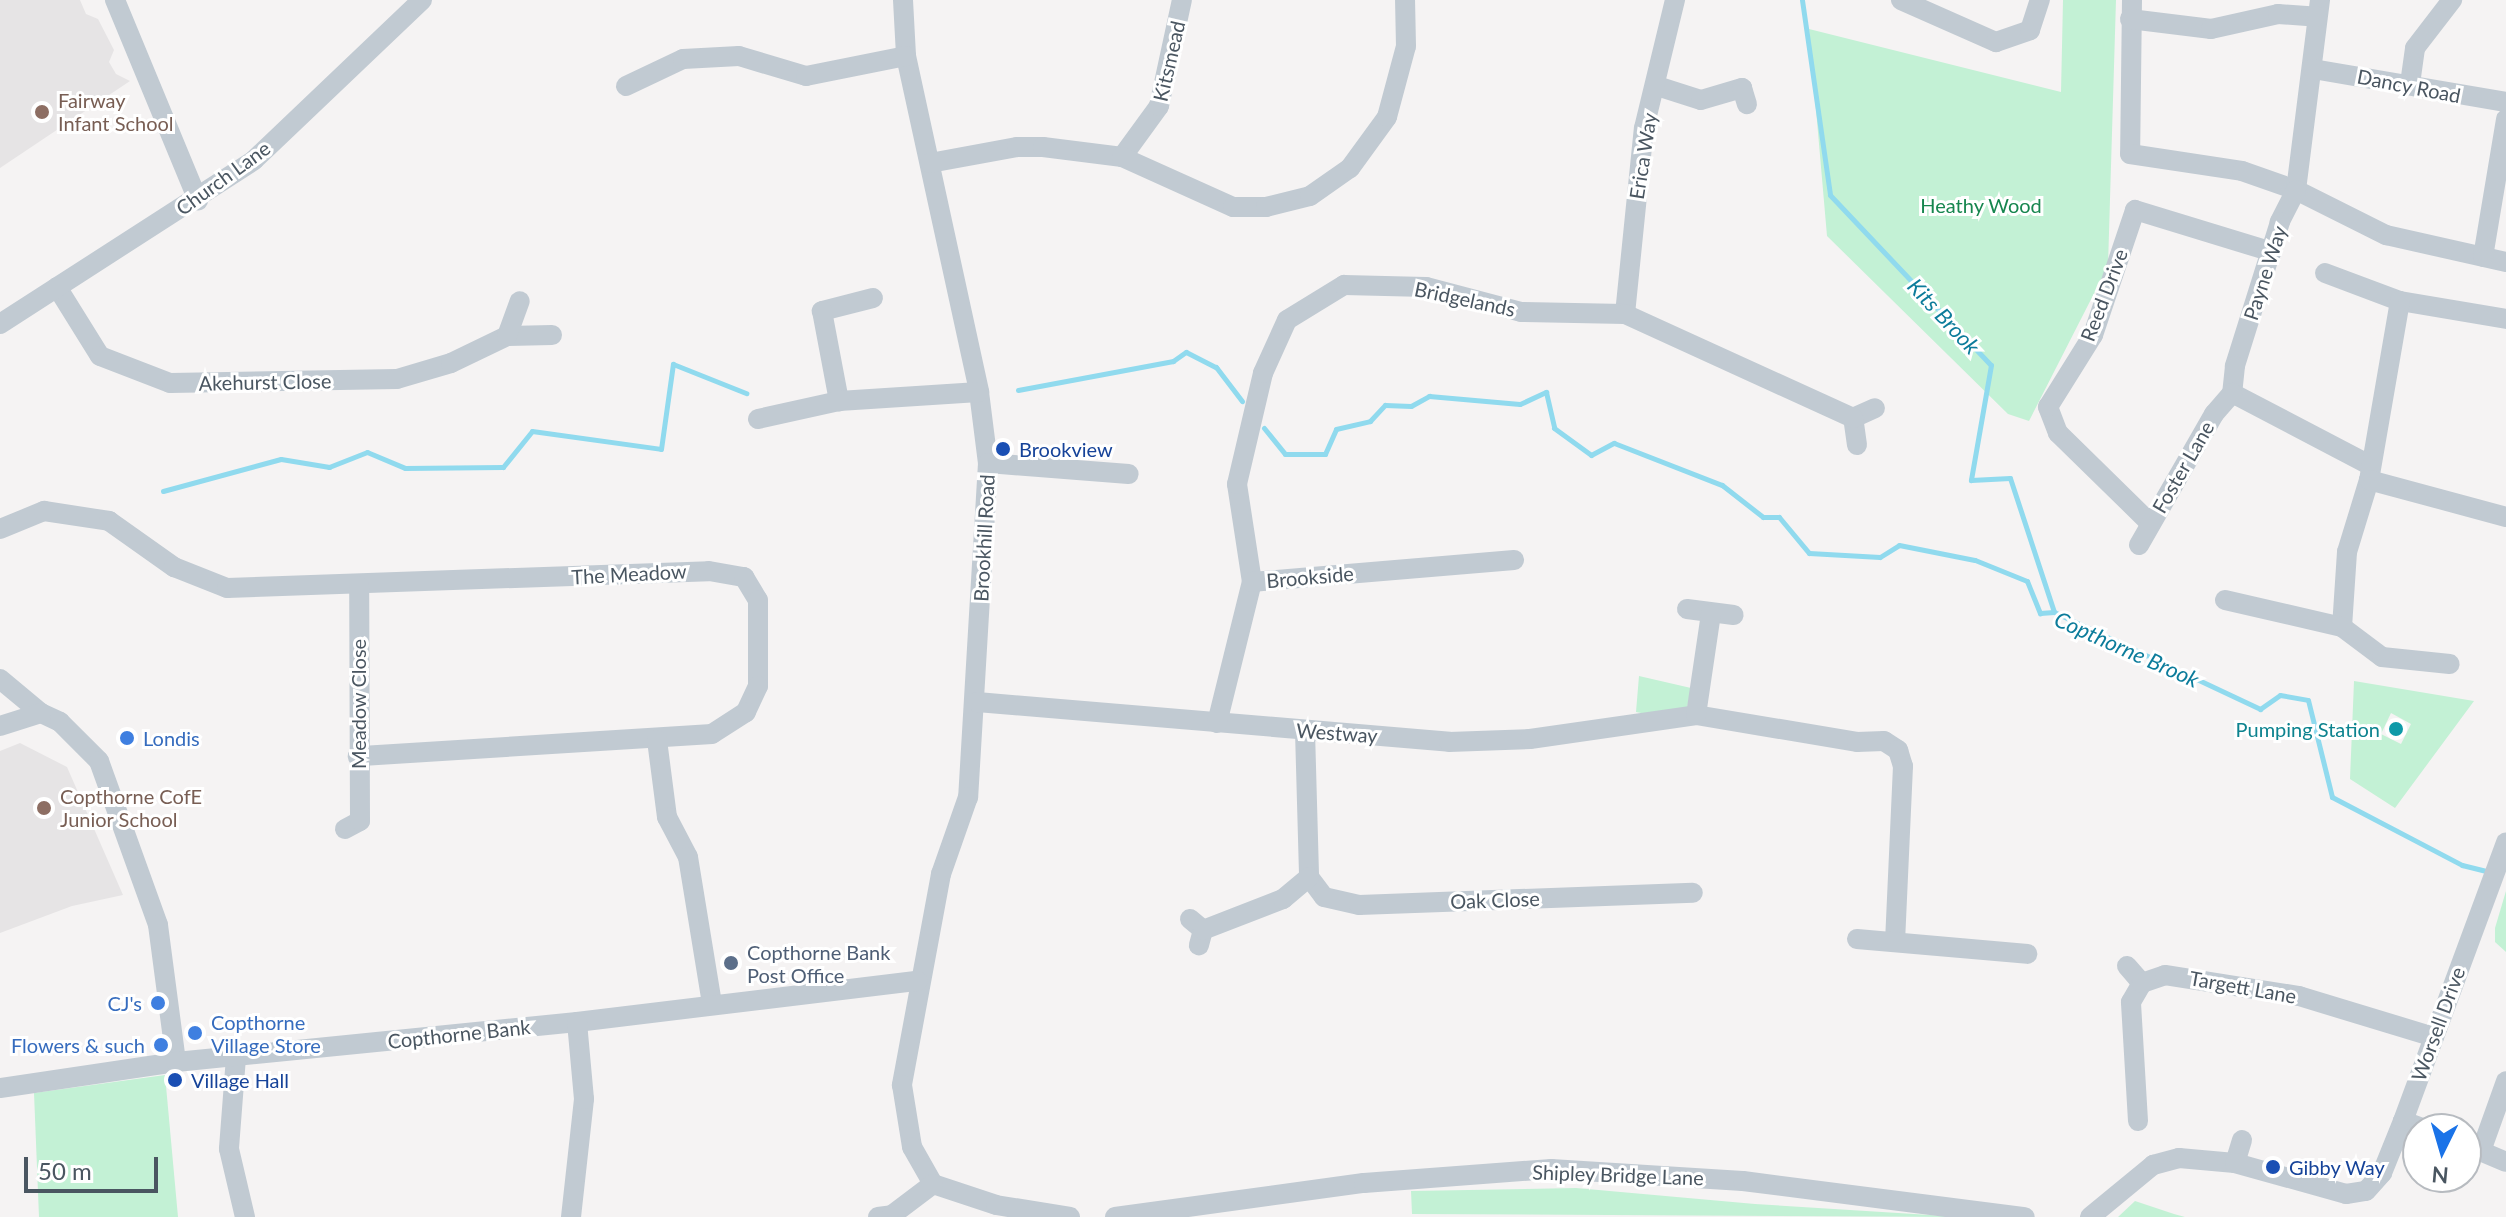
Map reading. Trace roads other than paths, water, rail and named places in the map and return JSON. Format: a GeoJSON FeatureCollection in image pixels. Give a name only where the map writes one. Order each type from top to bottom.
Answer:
{"type":"FeatureCollection","features":[{"type":"Feature","properties":{"kind":"street"},"geometry":{"type":"LineString","coordinates":[[115,0],[198,200]]}},
{"type":"Feature","properties":{"kind":"street","name":"Church Lane"},"geometry":{"type":"LineString","coordinates":[[0,324],[198,200],[254,160],[422,0]]}},
{"type":"Feature","properties":{"kind":"street","name":"Brookhill Road"},"geometry":{"type":"LineString","coordinates":[[903,0],[906,56],[979,392],[988,463],[977,702],[968,797],[941,874],[918,981]]}},
{"type":"Feature","properties":{"kind":"street","name":"Kitsmead"},"geometry":{"type":"LineString","coordinates":[[1122,157],[1152,120],[1164,94],[1182,0]]}},
{"type":"Feature","properties":{"kind":"street"},"geometry":{"type":"LineString","coordinates":[[930,163],[1017,147],[1122,157],[1233,207],[1282,205],[1321,190],[1350,168],[1387,117],[1406,46],[1405,0]]}},
{"type":"Feature","properties":{"kind":"street","name":"Erica Way"},"geometry":{"type":"LineString","coordinates":[[1625,314],[1644,128],[1657,86],[1675,0]]}},
{"type":"Feature","properties":{"kind":"street"},"geometry":{"type":"LineString","coordinates":[[1901,0],[1996,42],[2030,30],[2040,0]]}},
{"type":"Feature","properties":{"kind":"street"},"geometry":{"type":"LineString","coordinates":[[2410,84],[2415,48],[2452,0]]}},
{"type":"Feature","properties":{"kind":"street"},"geometry":{"type":"LineString","coordinates":[[2318,9],[2278,14],[2211,29],[2131,10],[2128,48],[2130,154],[2242,171],[2296,190],[2386,235],[2506,262]]}},
{"type":"Feature","properties":{"kind":"street","name":"Payne Way"},"geometry":{"type":"LineString","coordinates":[[2232,393],[2235,366],[2296,190],[2318,9]]}},
{"type":"Feature","properties":{"kind":"street"},"geometry":{"type":"LineString","coordinates":[[626,86],[683,59],[739,56],[806,76],[906,56]]}},
{"type":"Feature","properties":{"kind":"street","name":"Dancy Road"},"geometry":{"type":"LineString","coordinates":[[2313,69],[2506,102]]}},
{"type":"Feature","properties":{"kind":"street"},"geometry":{"type":"LineString","coordinates":[[1657,86],[1701,100],[1742,88],[1747,104]]}},
{"type":"Feature","properties":{"kind":"street"},"geometry":{"type":"LineString","coordinates":[[2483,257],[2506,119]]}},
{"type":"Feature","properties":{"kind":"street","name":"Reed Drive"},"geometry":{"type":"LineString","coordinates":[[2150,523],[2058,433],[2048,407],[2093,335],[2135,210],[2272,252]]}},
{"type":"Feature","properties":{"kind":"street"},"geometry":{"type":"LineString","coordinates":[[2325,273],[2400,301],[2506,319]]}},
{"type":"Feature","properties":{"kind":"street","name":"Bridgelands"},"geometry":{"type":"LineString","coordinates":[[1252,582],[1237,484],[1263,373],[1287,320],[1344,285],[1426,287],[1521,312],[1625,314],[1853,418]]}},
{"type":"Feature","properties":{"kind":"street","name":"Akehurst Close"},"geometry":{"type":"LineString","coordinates":[[57,287],[100,356],[170,383],[397,379],[451,363],[507,336],[552,335]]}},
{"type":"Feature","properties":{"kind":"street"},"geometry":{"type":"LineString","coordinates":[[839,401],[822,311],[873,298]]}},
{"type":"Feature","properties":{"kind":"street"},"geometry":{"type":"LineString","coordinates":[[507,336],[520,301]]}},
{"type":"Feature","properties":{"kind":"street"},"geometry":{"type":"LineString","coordinates":[[2342,627],[2347,552],[2370,469],[2400,301]]}},
{"type":"Feature","properties":{"kind":"street"},"geometry":{"type":"LineString","coordinates":[[758,419],[839,401],[979,392]]}},
{"type":"Feature","properties":{"kind":"street"},"geometry":{"type":"LineString","coordinates":[[2232,393],[2370,469],[2506,517]]}},
{"type":"Feature","properties":{"kind":"street","name":"Foster Lane"},"geometry":{"type":"LineString","coordinates":[[2139,545],[2214,414],[2232,393]]}},
{"type":"Feature","properties":{"kind":"street"},"geometry":{"type":"LineString","coordinates":[[1857,445],[1853,418],[1875,408]]}},
{"type":"Feature","properties":{"kind":"street"},"geometry":{"type":"LineString","coordinates":[[988,463],[1129,474]]}},
{"type":"Feature","properties":{"kind":"street","name":"The Meadow"},"geometry":{"type":"LineString","coordinates":[[0,529],[44,511],[109,521],[174,567],[227,588],[359,586],[709,571],[744,577],[759,608],[758,686],[746,712],[712,734],[657,740],[358,756]]}},
{"type":"Feature","properties":{"kind":"street","name":"Brookside"},"geometry":{"type":"LineString","coordinates":[[1217,723],[1252,582],[1514,560]]}},
{"type":"Feature","properties":{"kind":"street","name":"Meadow Close"},"geometry":{"type":"LineString","coordinates":[[357,826],[359,586]]}},
{"type":"Feature","properties":{"kind":"street"},"geometry":{"type":"LineString","coordinates":[[2225,600],[2342,627],[2382,657],[2450,664]]}},
{"type":"Feature","properties":{"kind":"street"},"geometry":{"type":"LineString","coordinates":[[1687,609],[1734,615]]}},
{"type":"Feature","properties":{"kind":"street"},"geometry":{"type":"LineString","coordinates":[[1696,715],[1711,614]]}},
{"type":"Feature","properties":{"kind":"street"},"geometry":{"type":"LineString","coordinates":[[0,679],[41,713],[60,722],[99,761],[123,820],[158,925],[176,1062]]}},
{"type":"Feature","properties":{"kind":"street","name":"Westway"},"geometry":{"type":"LineString","coordinates":[[977,702],[1449,742],[1530,739],[1696,715],[1857,742],[1884,741],[1898,750],[1903,766],[1895,942]]}},
{"type":"Feature","properties":{"kind":"street"},"geometry":{"type":"LineString","coordinates":[[0,726],[41,713]]}},
{"type":"Feature","properties":{"kind":"street"},"geometry":{"type":"LineString","coordinates":[[1197,931],[1283,899],[1309,877],[1305,731]]}},
{"type":"Feature","properties":{"kind":"street"},"geometry":{"type":"LineString","coordinates":[[657,740],[667,817],[688,857],[712,1004]]}},
{"type":"Feature","properties":{"kind":"street","name":"Worsell Drive"},"geometry":{"type":"LineString","coordinates":[[2406,1113],[2505,845]]}},
{"type":"Feature","properties":{"kind":"street","name":"Oak Close"},"geometry":{"type":"LineString","coordinates":[[1309,877],[1324,897],[1359,905],[1693,893]]}},
{"type":"Feature","properties":{"kind":"street"},"geometry":{"type":"LineString","coordinates":[[1857,939],[2027,954]]}},
{"type":"Feature","properties":{"kind":"street"},"geometry":{"type":"LineString","coordinates":[[2127,966],[2142,983],[2131,1002],[2130,1023],[2138,1121]]}},
{"type":"Feature","properties":{"kind":"street","name":"Targett Lane"},"geometry":{"type":"LineString","coordinates":[[2142,983],[2165,975],[2247,985],[2434,1037]]}},
{"type":"Feature","properties":{"kind":"street"},"geometry":{"type":"LineString","coordinates":[[918,981],[902,1085],[912,1147],[933,1184],[996,1205],[1070,1217]]}},
{"type":"Feature","properties":{"kind":"street","name":"Copthorne Bank"},"geometry":{"type":"LineString","coordinates":[[0,1088],[176,1062],[577,1022],[918,981]]}},
{"type":"Feature","properties":{"kind":"street"},"geometry":{"type":"LineString","coordinates":[[571,1217],[584,1099],[577,1022]]}},
{"type":"Feature","properties":{"kind":"street"},"geometry":{"type":"LineString","coordinates":[[236,1057],[229,1149],[249,1211]]}},
{"type":"Feature","properties":{"kind":"street"},"geometry":{"type":"LineString","coordinates":[[2482,1130],[2506,1081]]}},
{"type":"Feature","properties":{"kind":"street","name":"Worsell Drive"},"geometry":{"type":"LineString","coordinates":[[2090,1217],[2153,1165],[2179,1158],[2235,1163],[2327,1191],[2366,1191],[2382,1173],[2402,1123]]}},
{"type":"Feature","properties":{"kind":"street"},"geometry":{"type":"LineString","coordinates":[[2235,1163],[2242,1140]]}},
{"type":"Feature","properties":{"kind":"street"},"geometry":{"type":"LineString","coordinates":[[2482,1152],[2506,1162]]}},
{"type":"Feature","properties":{"kind":"street","name":"Shipley Bridge Lane"},"geometry":{"type":"LineString","coordinates":[[1115,1217],[1364,1183],[1551,1169],[1743,1181],[2025,1217]]}},
{"type":"Feature","properties":{"kind":"street"},"geometry":{"type":"LineString","coordinates":[[878,1217],[892,1215],[933,1184]]}},
{"type":"Feature","properties":{"kind":"waterway","name":"Kits Brook"},"geometry":{"type":"LineString","coordinates":[[1802,0],[1830,195],[1991,365],[1971,480],[2010,478],[2054,612]]}},
{"type":"Feature","properties":{"kind":"waterway","name":"Copthorne Brook"},"geometry":{"type":"LineString","coordinates":[[1018,390],[1173,361],[1186,352],[1216,367],[1242,401]]}},
{"type":"Feature","properties":{"kind":"waterway","name":"Copthorne Brook"},"geometry":{"type":"LineString","coordinates":[[163,491],[281,459],[329,467],[367,452],[405,468],[503,467],[532,431],[661,449],[673,364],[746,393]]}},
{"type":"Feature","properties":{"kind":"waterway","name":"Copthorne Brook"},"geometry":{"type":"LineString","coordinates":[[1264,428],[1285,454],[1325,454],[1336,429],[1370,421],[1385,405],[1411,406],[1429,396],[1520,404],[1546,392],[1554,428],[1591,455],[1614,443],[1722,485],[1763,517],[1779,517],[1809,553],[1880,557],[1899,545],[1975,560],[2027,581],[2040,613],[2054,612],[2260,709],[2280,695],[2308,700],[2332,797],[2462,865],[2490,872]]}},
{"type":"Feature","properties":{"kind":"place","name":"Fairway Infant School"},"geometry":{"type":"Point","coordinates":[42,112]}},
{"type":"Feature","properties":{"kind":"place","name":"Brookview"},"geometry":{"type":"Point","coordinates":[1003,449]}},
{"type":"Feature","properties":{"kind":"place","name":"Pumping Station"},"geometry":{"type":"Point","coordinates":[2396,729]}},
{"type":"Feature","properties":{"kind":"place","name":"Londis"},"geometry":{"type":"Point","coordinates":[127,738]}},
{"type":"Feature","properties":{"kind":"place","name":"Copthorne CofE Junior School"},"geometry":{"type":"Point","coordinates":[44,808]}},
{"type":"Feature","properties":{"kind":"place","name":"Copthorne Bank Post Office"},"geometry":{"type":"Point","coordinates":[731,963]}},
{"type":"Feature","properties":{"kind":"place","name":"CJ's"},"geometry":{"type":"Point","coordinates":[158,1003]}},
{"type":"Feature","properties":{"kind":"place","name":"Copthorne Village Store"},"geometry":{"type":"Point","coordinates":[195,1033]}},
{"type":"Feature","properties":{"kind":"place","name":"Flowers & such"},"geometry":{"type":"Point","coordinates":[161,1045]}},
{"type":"Feature","properties":{"kind":"place","name":"Village Hall"},"geometry":{"type":"Point","coordinates":[175,1080]}},
{"type":"Feature","properties":{"kind":"place","name":"Gibby Way"},"geometry":{"type":"Point","coordinates":[2273,1167]}},
{"type":"Feature","properties":{"kind":"park label","name":"Heathy Wood"},"geometry":{"type":"Point","coordinates":[1981,205]}}]}
